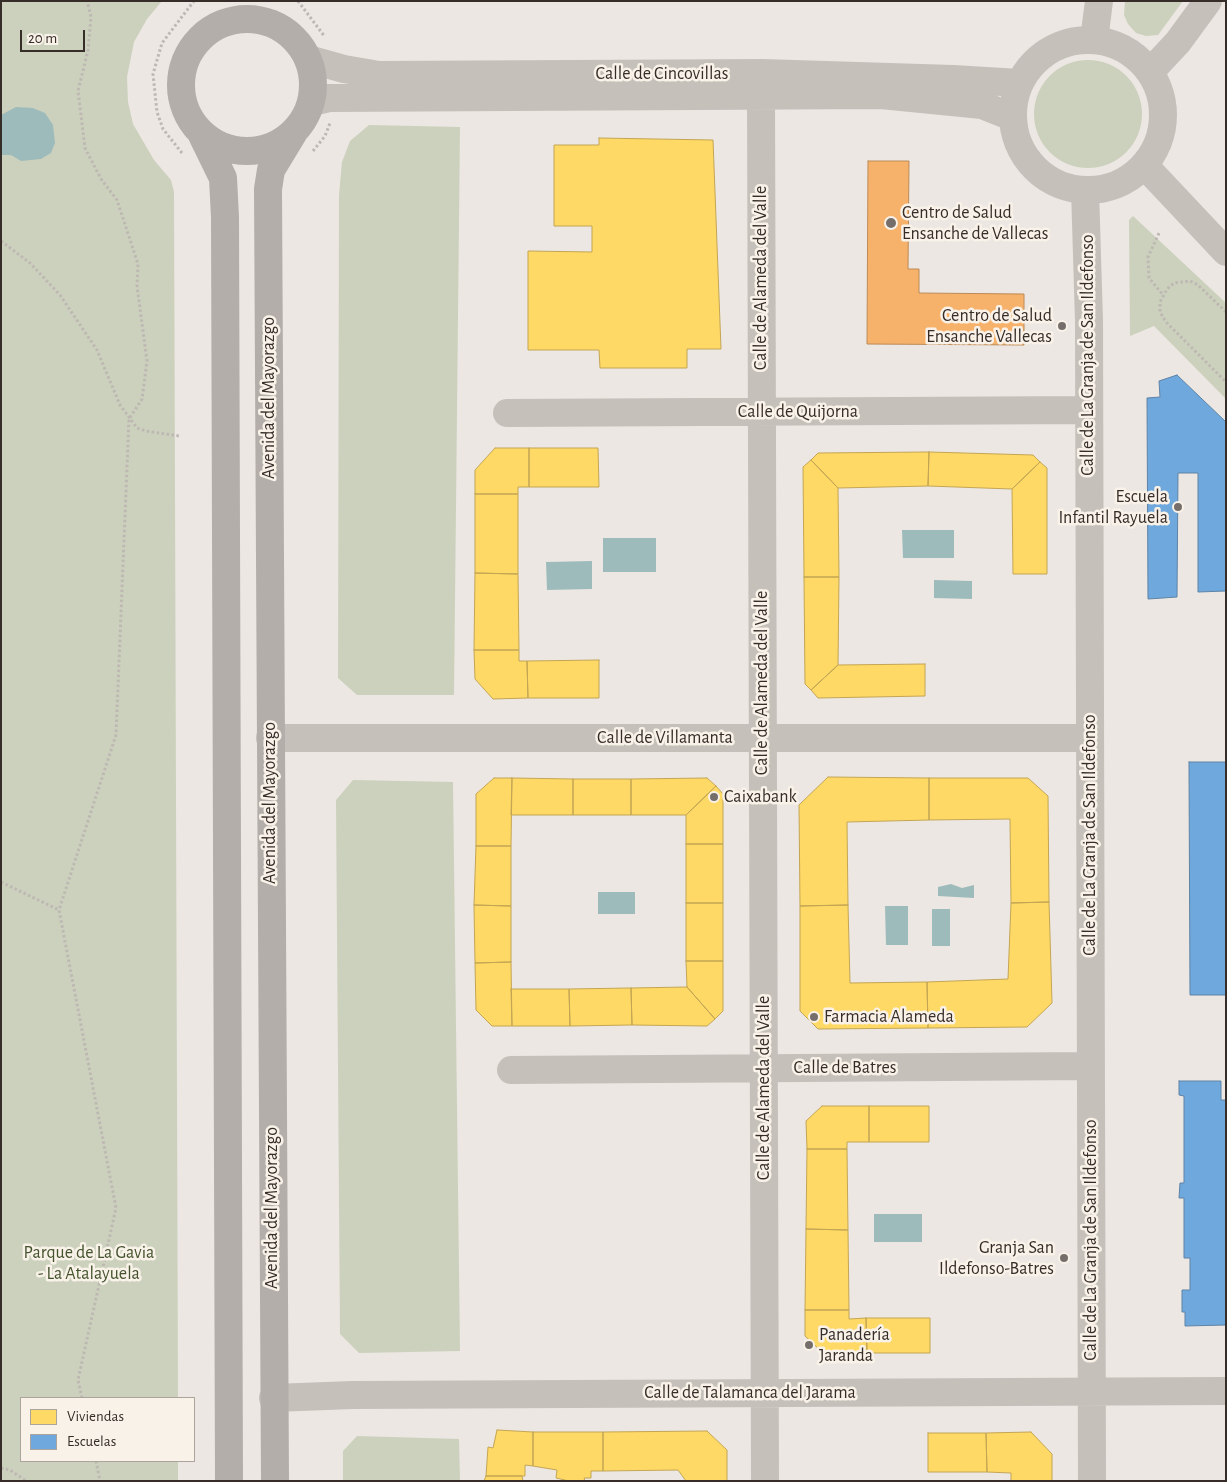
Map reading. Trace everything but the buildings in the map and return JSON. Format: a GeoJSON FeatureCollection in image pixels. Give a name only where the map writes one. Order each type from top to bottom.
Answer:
{"type":"FeatureCollection","features":[{"type":"Feature","properties":{"kind":"main road"},"geometry":{"type":"LineString","coordinates":[[210,30],[221,1]]}},
{"type":"Feature","properties":{"kind":"main road"},"geometry":{"type":"LineString","coordinates":[[272,1],[283,30]]}},
{"type":"Feature","properties":{"kind":"main road"},"geometry":{"type":"LineString","coordinates":[[247,19],[266,22],[283,30],[298,43],[308,59],[313,80],[312,102],[303,121],[294,132],[274,146],[251,153],[230,150],[202,135],[194,127],[184,108],[180,86],[183,64],[194,45],[210,30],[227,22],[247,19]]}},
{"type":"Feature","properties":{"kind":"main road","name":"Avenida del Mayorazgo"},"geometry":{"type":"LineString","coordinates":[[275,1481],[268,189],[271,170],[294,132]]}},
{"type":"Feature","properties":{"kind":"main road"},"geometry":{"type":"LineString","coordinates":[[202,135],[223,178],[225,199],[229,1481]]}},
{"type":"Feature","properties":{"kind":"street"},"geometry":{"type":"LineString","coordinates":[[1094,40],[1099,1]]}},
{"type":"Feature","properties":{"kind":"street"},"geometry":{"type":"LineString","coordinates":[[1150,72],[1178,42],[1208,1]]}},
{"type":"Feature","properties":{"kind":"street"},"geometry":{"type":"LineString","coordinates":[[1094,40],[1128,50],[1150,72],[1158,86],[1163,106],[1162,128],[1155,151],[1145,166],[1131,178],[1117,184],[1085,190],[1064,187],[1049,180],[1034,168],[1023,152],[1015,134],[1012,116],[1019,84],[1030,66],[1046,52],[1065,43],[1094,40]]}},
{"type":"Feature","properties":{"kind":"street","name":"Calle de Cincovillas"},"geometry":{"type":"LineString","coordinates":[[308,59],[344,70],[379,75],[762,73],[953,79],[1019,84]]}},
{"type":"Feature","properties":{"kind":"street","name":"Calle de Cincovillas"},"geometry":{"type":"LineString","coordinates":[[312,102],[329,98],[761,95],[919,98],[982,105],[1012,116]]}},
{"type":"Feature","properties":{"kind":"street","name":"Calle de Alameda del Valle"},"geometry":{"type":"LineString","coordinates":[[761,95],[764,1481]]}},
{"type":"Feature","properties":{"kind":"street"},"geometry":{"type":"LineString","coordinates":[[1145,166],[1226,252]]}},
{"type":"Feature","properties":{"kind":"street","name":"Calle de La Granja de San Ildefonso"},"geometry":{"type":"LineString","coordinates":[[1085,190],[1088,246],[1089,410],[1092,1481]]}},
{"type":"Feature","properties":{"kind":"street","name":"Calle de Quijorna"},"geometry":{"type":"LineString","coordinates":[[507,414],[1089,410]]}},
{"type":"Feature","properties":{"kind":"street","name":"Calle de Villamanta"},"geometry":{"type":"LineString","coordinates":[[270,738],[1090,738]]}},
{"type":"Feature","properties":{"kind":"street","name":"Calle de Batres"},"geometry":{"type":"LineString","coordinates":[[511,1070],[1090,1066]]}},
{"type":"Feature","properties":{"kind":"street","name":"Calle de Talamanca del Jarama"},"geometry":{"type":"LineString","coordinates":[[274,1398],[1226,1391]]}},
{"type":"Feature","properties":{"kind":"path"},"geometry":{"type":"LineString","coordinates":[[82,1397],[78,1380],[116,1208],[59,910],[116,735],[129,419],[142,399],[148,361],[137,286],[138,264],[117,200],[101,179],[85,148],[78,90],[88,50],[91,17],[87,1]]}},
{"type":"Feature","properties":{"kind":"path"},"geometry":{"type":"LineString","coordinates":[[184,156],[163,129],[157,112],[153,74],[162,43],[194,1]]}},
{"type":"Feature","properties":{"kind":"path"},"geometry":{"type":"LineString","coordinates":[[298,1],[326,38]]}},
{"type":"Feature","properties":{"kind":"path"},"geometry":{"type":"LineString","coordinates":[[1159,233],[1148,257],[1149,278],[1163,295]]}},
{"type":"Feature","properties":{"kind":"path"},"geometry":{"type":"LineString","coordinates":[[1,241],[30,263],[60,295],[97,350],[120,405],[137,428],[146,432],[179,436]]}},
{"type":"Feature","properties":{"kind":"path"},"geometry":{"type":"LineString","coordinates":[[1226,312],[1198,285],[1190,281],[1174,283],[1163,295],[1160,302],[1160,312],[1166,322],[1226,382]]}},
{"type":"Feature","properties":{"kind":"path"},"geometry":{"type":"LineString","coordinates":[[1,882],[59,910]]}},
{"type":"Feature","properties":{"kind":"path"},"geometry":{"type":"LineString","coordinates":[[96,1462],[100,1481]]}},
{"type":"Feature","properties":{"kind":"path"},"geometry":{"type":"LineString","coordinates":[[1,1468],[10,1470],[26,1481]]}},
{"type":"Feature","properties":{"kind":"green space","name":"Parque de La Gavia - La Atalayuela"},"geometry":{"type":"Polygon","coordinates":[[[1,1],[162,1],[147,19],[134,42],[127,77],[128,102],[133,124],[154,160],[171,180],[174,192],[178,1397],[20,1397],[20,1462],[178,1462],[178,1481],[1,1481],[1,1]]]}},
{"type":"Feature","properties":{"kind":"green space"},"geometry":{"type":"Polygon","coordinates":[[[1125,1],[1183,1],[1158,35],[1146,36],[1136,33],[1128,24],[1124,15],[1125,1]]]}},
{"type":"Feature","properties":{"kind":"green space"},"geometry":{"type":"Polygon","coordinates":[[[1088,60],[1109,64],[1126,76],[1138,93],[1142,114],[1138,135],[1126,152],[1109,164],[1088,168],[1067,164],[1050,152],[1038,135],[1034,114],[1038,93],[1050,76],[1067,64],[1088,60]]]}},
{"type":"Feature","properties":{"kind":"green space"},"geometry":{"type":"Polygon","coordinates":[[[369,125],[460,127],[454,695],[357,695],[338,678],[339,195],[342,162],[350,141],[369,125]]]}},
{"type":"Feature","properties":{"kind":"green space"},"geometry":{"type":"Polygon","coordinates":[[[1133,216],[1226,303],[1226,399],[1154,326],[1130,336],[1129,220],[1133,216]]]}},
{"type":"Feature","properties":{"kind":"green space"},"geometry":{"type":"Polygon","coordinates":[[[353,780],[453,782],[460,1351],[359,1353],[340,1334],[336,800],[353,780]]]}},
{"type":"Feature","properties":{"kind":"green space"},"geometry":{"type":"Polygon","coordinates":[[[357,1436],[459,1439],[460,1481],[343,1481],[343,1451],[357,1436]]]}},
{"type":"Feature","properties":{"kind":"water"},"geometry":{"type":"Polygon","coordinates":[[[16,107],[33,108],[45,113],[53,125],[55,143],[51,153],[41,159],[21,161],[11,155],[1,155],[1,115],[16,107]]]}},
{"type":"Feature","properties":{"kind":"water"},"geometry":{"type":"Polygon","coordinates":[[[902,530],[954,530],[954,558],[903,558],[902,530]]]}},
{"type":"Feature","properties":{"kind":"water"},"geometry":{"type":"Polygon","coordinates":[[[603,538],[656,538],[656,572],[603,572],[603,538]]]}},
{"type":"Feature","properties":{"kind":"water"},"geometry":{"type":"Polygon","coordinates":[[[592,561],[592,589],[547,590],[546,562],[592,561]]]}},
{"type":"Feature","properties":{"kind":"water"},"geometry":{"type":"Polygon","coordinates":[[[934,580],[972,581],[972,599],[934,598],[934,580]]]}},
{"type":"Feature","properties":{"kind":"water"},"geometry":{"type":"Polygon","coordinates":[[[951,884],[962,888],[974,885],[974,898],[938,896],[938,887],[951,884]]]}},
{"type":"Feature","properties":{"kind":"water"},"geometry":{"type":"Polygon","coordinates":[[[598,892],[635,892],[635,914],[598,914],[598,892]]]}},
{"type":"Feature","properties":{"kind":"water"},"geometry":{"type":"Polygon","coordinates":[[[885,906],[908,906],[908,945],[886,945],[885,906]]]}},
{"type":"Feature","properties":{"kind":"water"},"geometry":{"type":"Polygon","coordinates":[[[932,909],[950,909],[950,946],[932,946],[932,909]]]}},
{"type":"Feature","properties":{"kind":"water"},"geometry":{"type":"Polygon","coordinates":[[[874,1214],[922,1214],[922,1242],[874,1242],[874,1214]]]}},
{"type":"Feature","properties":{"kind":"place","name":"Centro de Salud Ensanche de Vallecas"},"geometry":{"type":"Point","coordinates":[891,223]}},
{"type":"Feature","properties":{"kind":"place","name":"Centro de Salud Ensanche Vallecas"},"geometry":{"type":"Point","coordinates":[1062,326]}},
{"type":"Feature","properties":{"kind":"place","name":"Escuela Infantil Rayuela"},"geometry":{"type":"Point","coordinates":[1178,507]}},
{"type":"Feature","properties":{"kind":"place","name":"Caixabank"},"geometry":{"type":"Point","coordinates":[714,797]}},
{"type":"Feature","properties":{"kind":"place","name":"Farmacia Alameda"},"geometry":{"type":"Point","coordinates":[814,1017]}},
{"type":"Feature","properties":{"kind":"place","name":"Granja San Ildefonso-Batres"},"geometry":{"type":"Point","coordinates":[1064,1258]}},
{"type":"Feature","properties":{"kind":"place","name":"Panadería Jaranda"},"geometry":{"type":"Point","coordinates":[809,1345]}}]}
